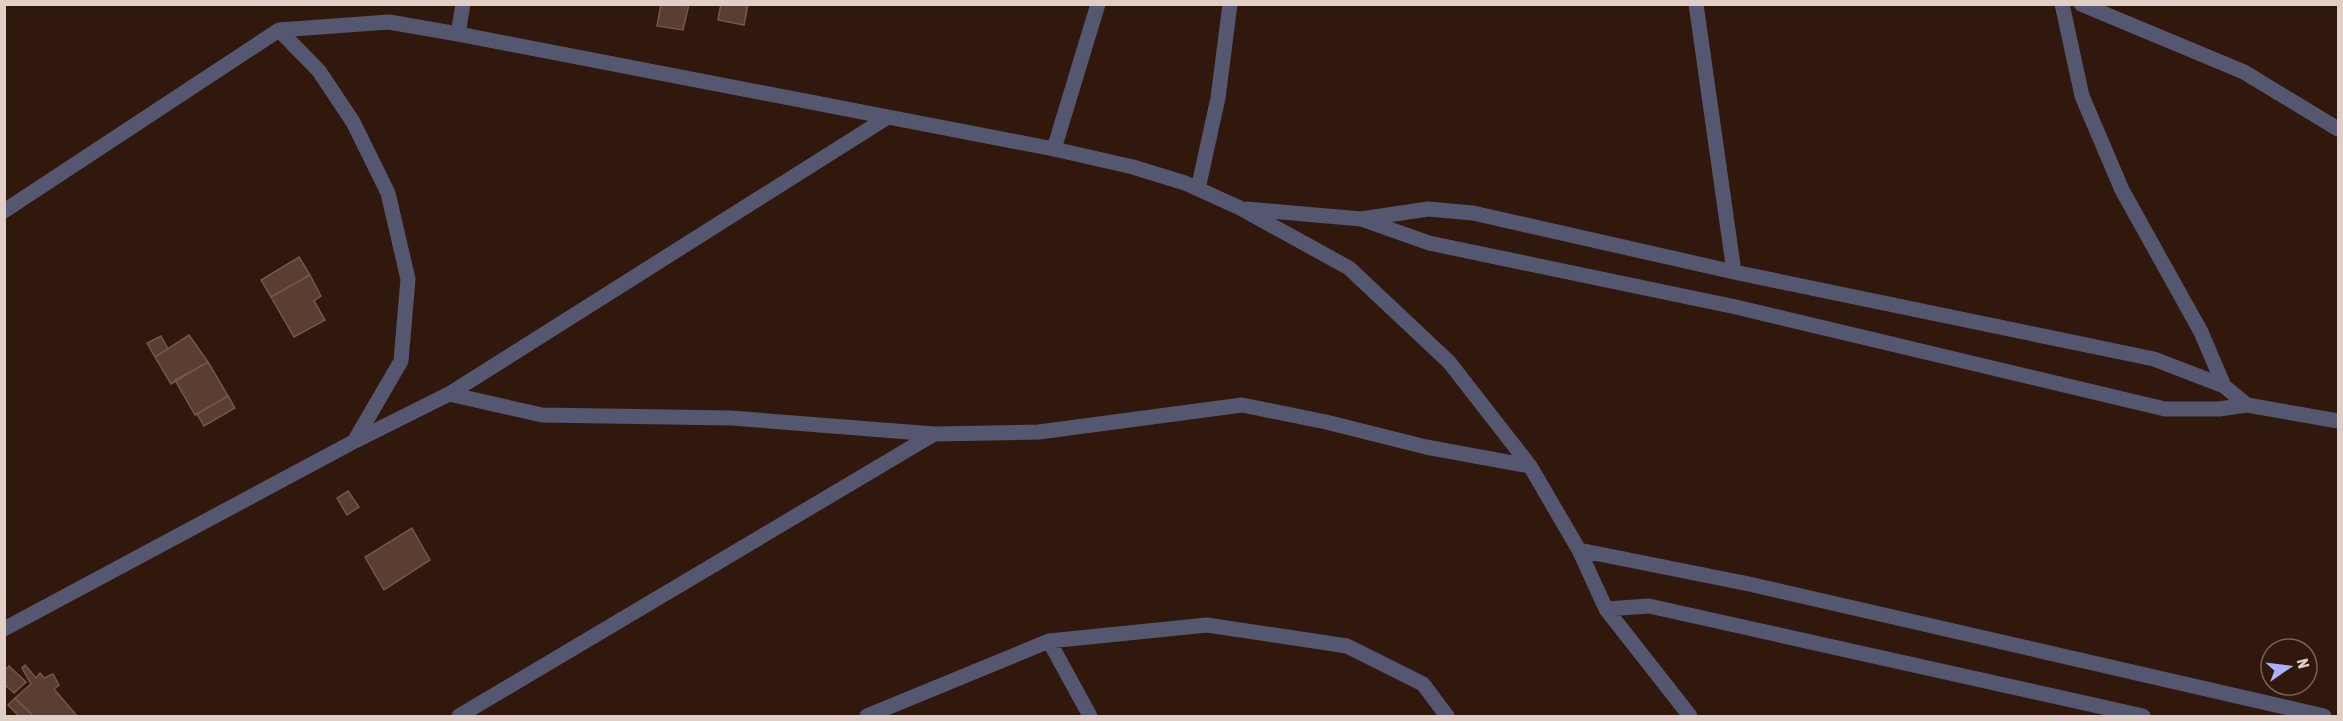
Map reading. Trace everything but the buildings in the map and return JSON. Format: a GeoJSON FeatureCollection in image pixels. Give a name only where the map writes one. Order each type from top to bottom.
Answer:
{"type":"FeatureCollection","features":[{"type":"Feature","properties":{"kind":"street"},"geometry":{"type":"LineString","coordinates":[[458,34],[463,4]]}},
{"type":"Feature","properties":{"kind":"street"},"geometry":{"type":"LineString","coordinates":[[1054,149],[1098,4]]}},
{"type":"Feature","properties":{"kind":"street"},"geometry":{"type":"LineString","coordinates":[[1198,189],[1218,98],[1230,4]]}},
{"type":"Feature","properties":{"kind":"street"},"geometry":{"type":"LineString","coordinates":[[1696,4],[1734,272]]}},
{"type":"Feature","properties":{"kind":"street"},"geometry":{"type":"LineString","coordinates":[[2062,4],[2082,96],[2122,190],[2201,332],[2224,386]]}},
{"type":"Feature","properties":{"kind":"street"},"geometry":{"type":"LineString","coordinates":[[2081,4],[2244,72],[2338,129]]}},
{"type":"Feature","properties":{"kind":"street"},"geometry":{"type":"LineString","coordinates":[[4,211],[279,30],[389,22],[1054,149],[1133,167],[1185,183],[1240,208],[1349,268],[1449,362],[1530,466],[1579,550],[1606,609],[1690,717]]}},
{"type":"Feature","properties":{"kind":"street"},"geometry":{"type":"LineString","coordinates":[[279,30],[319,71],[353,122],[388,193],[408,279],[401,361],[355,441]]}},
{"type":"Feature","properties":{"kind":"street"},"geometry":{"type":"LineString","coordinates":[[4,629],[355,441],[449,394],[888,117]]}},
{"type":"Feature","properties":{"kind":"street"},"geometry":{"type":"LineString","coordinates":[[1240,208],[1361,219],[1428,209],[1473,213],[1734,272],[2154,359],[2224,386],[2247,405]]}},
{"type":"Feature","properties":{"kind":"street"},"geometry":{"type":"LineString","coordinates":[[1361,219],[1429,243],[1736,307],[2165,409],[2219,409],[2247,405],[2338,421]]}},
{"type":"Feature","properties":{"kind":"street"},"geometry":{"type":"LineString","coordinates":[[449,394],[542,415],[731,418],[934,434],[1039,432],[1242,405],[1326,422],[1426,447],[1530,466]]}},
{"type":"Feature","properties":{"kind":"street"},"geometry":{"type":"LineString","coordinates":[[459,717],[934,434]]}},
{"type":"Feature","properties":{"kind":"street"},"geometry":{"type":"LineString","coordinates":[[1579,550],[1749,584],[2324,717]]}},
{"type":"Feature","properties":{"kind":"street"},"geometry":{"type":"LineString","coordinates":[[1606,609],[1649,606],[2143,717]]}},
{"type":"Feature","properties":{"kind":"street"},"geometry":{"type":"LineString","coordinates":[[867,717],[1049,641],[1207,625],[1347,646],[1423,684],[1447,717]]}},
{"type":"Feature","properties":{"kind":"street"},"geometry":{"type":"LineString","coordinates":[[1049,641],[1090,717]]}}]}
